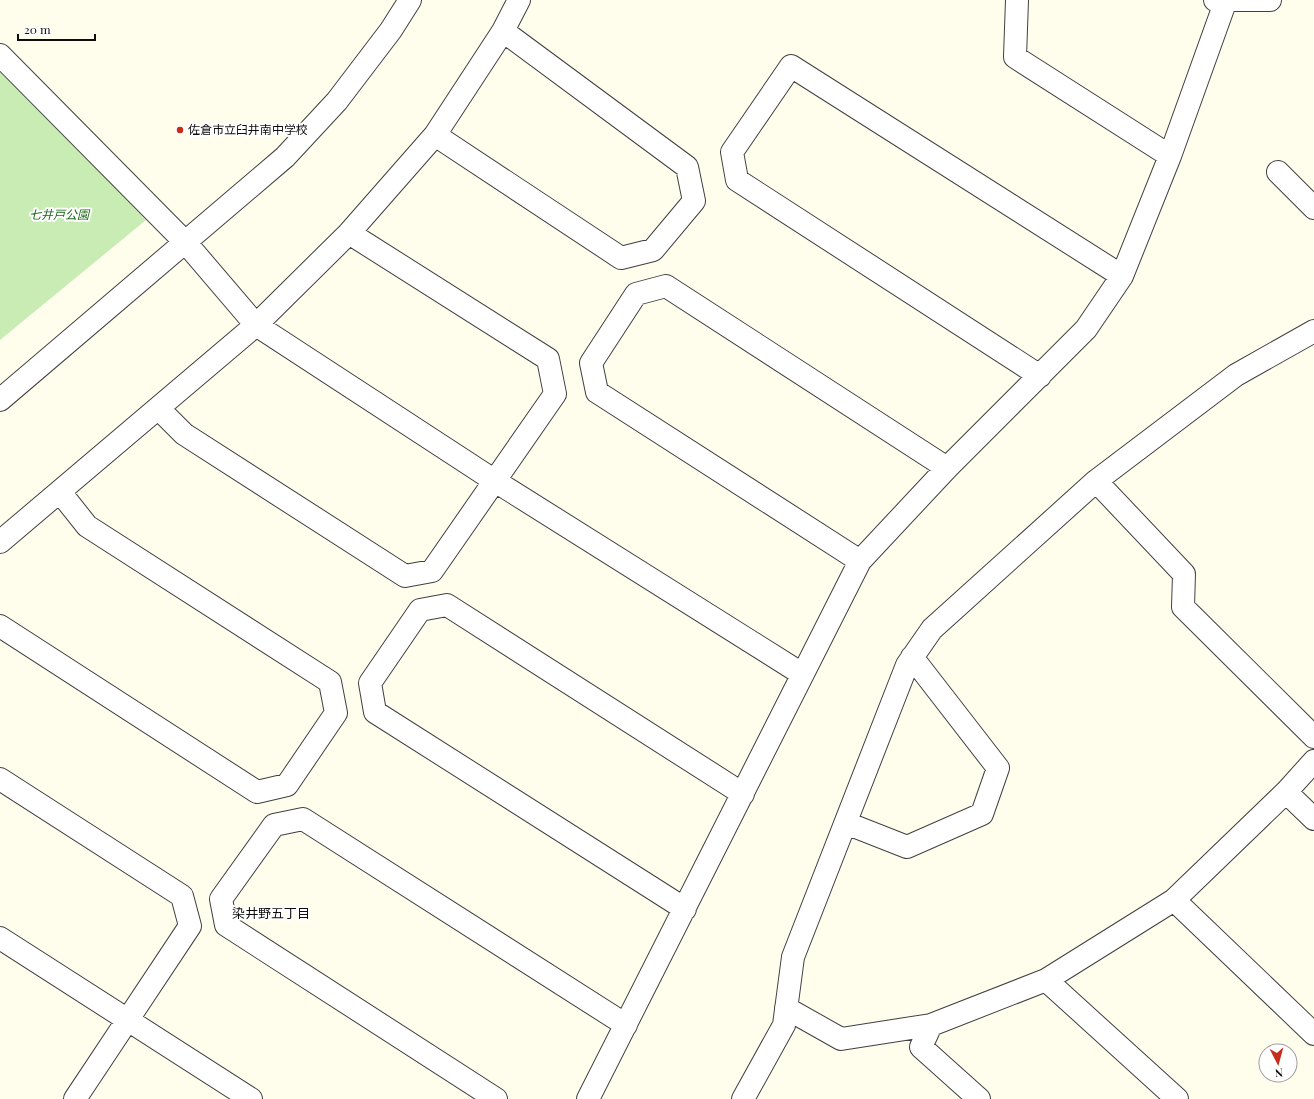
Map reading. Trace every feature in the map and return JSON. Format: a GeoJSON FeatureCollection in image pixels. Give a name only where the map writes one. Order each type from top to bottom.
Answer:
{"type":"FeatureCollection","features":[{"type":"Feature","properties":{"kind":"street"},"geometry":{"type":"LineString","coordinates":[[0,400],[186,244],[285,156],[337,102],[391,30],[410,0]]}},
{"type":"Feature","properties":{"kind":"street"},"geometry":{"type":"LineString","coordinates":[[0,542],[256,324],[349,233],[435,135],[503,32],[519,0]]}},
{"type":"Feature","properties":{"kind":"street"},"geometry":{"type":"LineString","coordinates":[[1017,0],[1015,57],[1170,156]]}},
{"type":"Feature","properties":{"kind":"street"},"geometry":{"type":"LineString","coordinates":[[1215,0],[1270,0]]}},
{"type":"Feature","properties":{"kind":"street"},"geometry":{"type":"LineString","coordinates":[[588,1099],[860,561],[947,468],[1086,329],[1122,276],[1170,156],[1226,0]]}},
{"type":"Feature","properties":{"kind":"street"},"geometry":{"type":"LineString","coordinates":[[435,135],[621,258],[653,250],[694,201],[687,167],[503,32]]}},
{"type":"Feature","properties":{"kind":"street"},"geometry":{"type":"LineString","coordinates":[[0,55],[186,244],[256,324],[495,481],[802,674]]}},
{"type":"Feature","properties":{"kind":"street"},"geometry":{"type":"LineString","coordinates":[[1040,376],[737,180],[732,152],[791,66],[1122,276]]}},
{"type":"Feature","properties":{"kind":"street"},"geometry":{"type":"LineString","coordinates":[[1278,172],[1314,208]]}},
{"type":"Feature","properties":{"kind":"street"},"geometry":{"type":"LineString","coordinates":[[158,408],[184,434],[405,576],[432,571],[555,394],[548,359],[349,233]]}},
{"type":"Feature","properties":{"kind":"street"},"geometry":{"type":"LineString","coordinates":[[860,561],[597,392],[591,363],[636,294],[666,286],[947,468]]}},
{"type":"Feature","properties":{"kind":"street"},"geometry":{"type":"LineString","coordinates":[[743,1099],[784,1025],[793,958],[907,665],[932,629],[1096,481],[1236,374],[1314,331]]}},
{"type":"Feature","properties":{"kind":"street"},"geometry":{"type":"LineString","coordinates":[[1096,481],[1184,574],[1183,607],[1314,737]]}},
{"type":"Feature","properties":{"kind":"street"},"geometry":{"type":"LineString","coordinates":[[0,626],[257,792],[287,784],[336,713],[330,682],[87,526],[60,492]]}},
{"type":"Feature","properties":{"kind":"street"},"geometry":{"type":"LineString","coordinates":[[685,908],[375,712],[370,684],[420,610],[447,605],[743,794]]}},
{"type":"Feature","properties":{"kind":"street"},"geometry":{"type":"LineString","coordinates":[[846,823],[907,847],[982,814],[998,768],[912,657]]}},
{"type":"Feature","properties":{"kind":"street"},"geometry":{"type":"LineString","coordinates":[[786,1008],[841,1039],[931,1025],[1046,980],[1174,900],[1286,792],[1314,761]]}},
{"type":"Feature","properties":{"kind":"street"},"geometry":{"type":"LineString","coordinates":[[0,779],[182,896],[190,926],[75,1099]]}},
{"type":"Feature","properties":{"kind":"street"},"geometry":{"type":"LineString","coordinates":[[1286,792],[1314,819]]}},
{"type":"Feature","properties":{"kind":"street"},"geometry":{"type":"LineString","coordinates":[[496,1099],[226,925],[221,899],[274,825],[303,819],[626,1025]]}},
{"type":"Feature","properties":{"kind":"street"},"geometry":{"type":"LineString","coordinates":[[1174,900],[1314,1034]]}},
{"type":"Feature","properties":{"kind":"street"},"geometry":{"type":"LineString","coordinates":[[0,938],[251,1099]]}},
{"type":"Feature","properties":{"kind":"street"},"geometry":{"type":"LineString","coordinates":[[1046,980],[1177,1099]]}},
{"type":"Feature","properties":{"kind":"street"},"geometry":{"type":"LineString","coordinates":[[931,1025],[921,1047],[979,1099]]}},
{"type":"Feature","properties":{"kind":"green space","name":"七井戸公園"},"geometry":{"type":"Polygon","coordinates":[[[0,67],[146,220],[0,340],[0,67]]]}},
{"type":"Feature","properties":{"kind":"place","name":"佐倉市立臼井南中学校"},"geometry":{"type":"Point","coordinates":[180,130]}},
{"type":"Feature","properties":{"kind":"district","name":"染井野五丁目"},"geometry":{"type":"Point","coordinates":[271,913]}}]}
